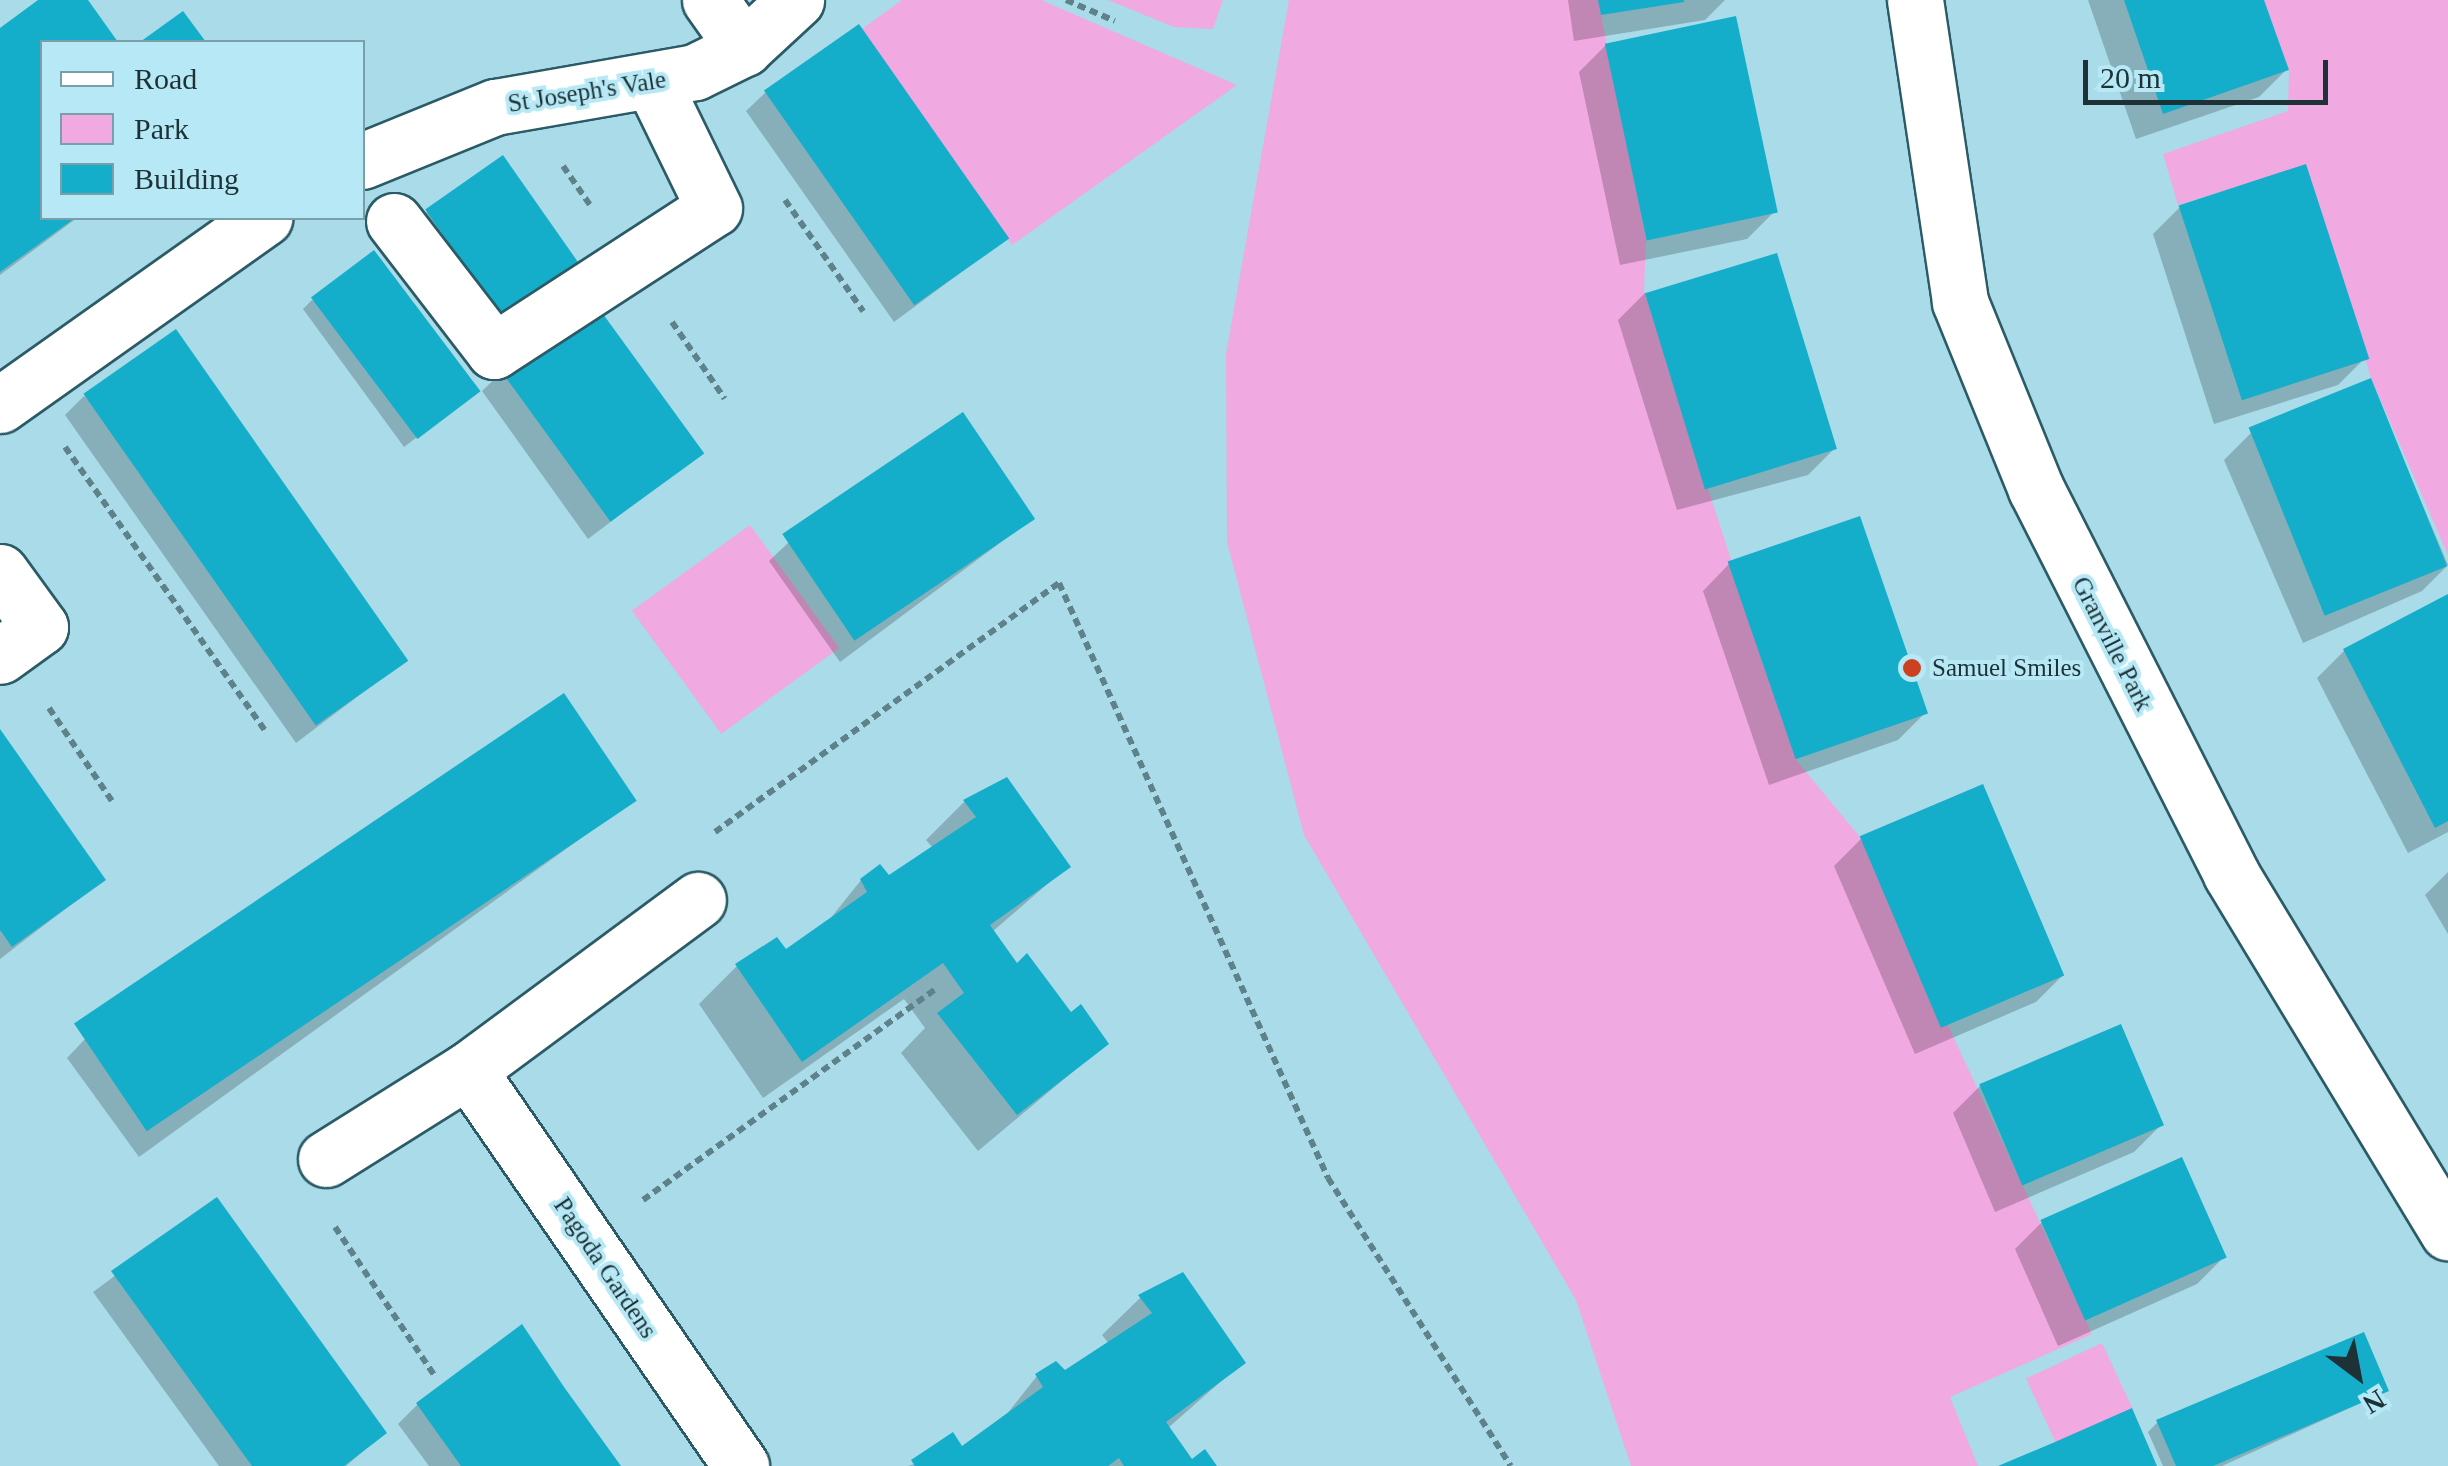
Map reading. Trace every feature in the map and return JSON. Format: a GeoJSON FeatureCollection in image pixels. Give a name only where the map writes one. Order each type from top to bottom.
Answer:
{"type":"FeatureCollection","features":[{"type":"Feature","properties":{"kind":"street"},"geometry":{"type":"LineString","coordinates":[[710,0],[744,48]]}},
{"type":"Feature","properties":{"kind":"street","name":"St Joseph's Vale"},"geometry":{"type":"LineString","coordinates":[[365,160],[518,104],[654,85],[744,48],[796,0]]}},
{"type":"Feature","properties":{"kind":"street","name":"Granville Park"},"geometry":{"type":"LineString","coordinates":[[1915,0],[1960,302],[2036,490],[2231,874],[2448,1234]]}},
{"type":"Feature","properties":{"kind":"street"},"geometry":{"type":"LineString","coordinates":[[394,222],[494,351],[714,208],[654,85]]}},
{"type":"Feature","properties":{"kind":"street"},"geometry":{"type":"LineString","coordinates":[[0,405],[261,220]]}},
{"type":"Feature","properties":{"kind":"street"},"geometry":{"type":"LineString","coordinates":[[0,572],[40,627],[5,653]]}},
{"type":"Feature","properties":{"kind":"street"},"geometry":{"type":"LineString","coordinates":[[325,1185],[468,1070],[698,900]]}},
{"type":"Feature","properties":{"kind":"street","name":"Pagoda Gardens"},"geometry":{"type":"LineString","coordinates":[[468,1070],[741,1466]]}},
{"type":"Feature","properties":{"kind":"path"},"geometry":{"type":"LineString","coordinates":[[1066,0],[1115,21]]}},
{"type":"Feature","properties":{"kind":"path"},"geometry":{"type":"LineString","coordinates":[[518,104],[725,399]]}},
{"type":"Feature","properties":{"kind":"path"},"geometry":{"type":"LineString","coordinates":[[50,438],[67,448],[265,730]]}},
{"type":"Feature","properties":{"kind":"path"},"geometry":{"type":"LineString","coordinates":[[704,840],[1059,583],[1328,1178],[1511,1466]]}},
{"type":"Feature","properties":{"kind":"path"},"geometry":{"type":"LineString","coordinates":[[5,653],[112,801]]}},
{"type":"Feature","properties":{"kind":"path"},"geometry":{"type":"LineString","coordinates":[[630,1210],[936,990]]}},
{"type":"Feature","properties":{"kind":"path"},"geometry":{"type":"LineString","coordinates":[[325,1185],[434,1375]]}},
{"type":"Feature","properties":{"kind":"green space"},"geometry":{"type":"Polygon","coordinates":[[[902,0],[1041,0],[1237,85],[1012,245],[862,29],[902,0]]]}},
{"type":"Feature","properties":{"kind":"green space"},"geometry":{"type":"Polygon","coordinates":[[[1108,0],[1223,0],[1213,29],[1174,27],[1108,0]]]}},
{"type":"Feature","properties":{"kind":"green space"},"geometry":{"type":"Polygon","coordinates":[[[1289,0],[1598,0],[1646,240],[1644,291],[1796,760],[1860,837],[2092,1334],[1950,1397],[1978,1466],[1631,1466],[1576,1300],[1304,835],[1227,542],[1226,354],[1289,0]]]}},
{"type":"Feature","properties":{"kind":"green space"},"geometry":{"type":"Polygon","coordinates":[[[2264,0],[2448,0],[2448,555],[2371,378],[2306,165],[2178,205],[2163,154],[2288,111],[2289,70],[2264,0]]]}},
{"type":"Feature","properties":{"kind":"green space"},"geometry":{"type":"Polygon","coordinates":[[[750,525],[839,648],[721,734],[632,611],[750,525]]]}},
{"type":"Feature","properties":{"kind":"green space"},"geometry":{"type":"Polygon","coordinates":[[[2102,1343],[2132,1408],[2056,1444],[2026,1378],[2102,1343]]]}},
{"type":"Feature","properties":{"kind":"building"},"geometry":{"type":"Polygon","coordinates":[[[38,0],[88,0],[117,40],[40,40],[40,220],[72,220],[0,272],[0,28],[38,0]]]}},
{"type":"Feature","properties":{"kind":"building"},"geometry":{"type":"Polygon","coordinates":[[[1598,0],[1684,0],[1684,2],[1601,15],[1598,0]]]}},
{"type":"Feature","properties":{"kind":"building"},"geometry":{"type":"Polygon","coordinates":[[[2124,0],[2264,0],[2289,70],[2163,114],[2124,0]]]}},
{"type":"Feature","properties":{"kind":"building"},"geometry":{"type":"Polygon","coordinates":[[[183,11],[205,40],[143,40],[183,11]]]}},
{"type":"Feature","properties":{"kind":"building"},"geometry":{"type":"Polygon","coordinates":[[[1736,16],[1778,213],[1647,240],[1605,44],[1736,16]]]}},
{"type":"Feature","properties":{"kind":"building"},"geometry":{"type":"Polygon","coordinates":[[[859,24],[1009,239],[914,305],[764,91],[859,24]]]}},
{"type":"Feature","properties":{"kind":"building"},"geometry":{"type":"Polygon","coordinates":[[[503,155],[587,275],[509,330],[425,209],[503,155]]]}},
{"type":"Feature","properties":{"kind":"building"},"geometry":{"type":"Polygon","coordinates":[[[2306,164],[2369,359],[2242,400],[2179,205],[2306,164]]]}},
{"type":"Feature","properties":{"kind":"building"},"geometry":{"type":"Polygon","coordinates":[[[374,250],[481,391],[417,439],[311,298],[374,250]]]}},
{"type":"Feature","properties":{"kind":"building"},"geometry":{"type":"Polygon","coordinates":[[[1777,253],[1837,449],[1705,489],[1645,293],[1777,253]]]}},
{"type":"Feature","properties":{"kind":"building"},"geometry":{"type":"Polygon","coordinates":[[[595,303],[704,453],[610,522],[501,371],[595,303]]]}},
{"type":"Feature","properties":{"kind":"building"},"geometry":{"type":"Polygon","coordinates":[[[176,329],[408,661],[316,726],[83,394],[176,329]]]}},
{"type":"Feature","properties":{"kind":"building"},"geometry":{"type":"Polygon","coordinates":[[[2371,378],[2447,566],[2325,616],[2249,427],[2371,378]]]}},
{"type":"Feature","properties":{"kind":"building"},"geometry":{"type":"Polygon","coordinates":[[[963,412],[1035,519],[854,641],[782,534],[963,412]]]}},
{"type":"Feature","properties":{"kind":"building"},"geometry":{"type":"Polygon","coordinates":[[[1860,516],[1928,714],[1796,759],[1728,562],[1860,516]]]}},
{"type":"Feature","properties":{"kind":"building"},"geometry":{"type":"Polygon","coordinates":[[[2448,594],[2448,821],[2435,828],[2343,649],[2448,594]]]}},
{"type":"Feature","properties":{"kind":"building"},"geometry":{"type":"Polygon","coordinates":[[[564,693],[637,801],[147,1131],[74,1023],[564,693]]]}},
{"type":"Feature","properties":{"kind":"building"},"geometry":{"type":"Polygon","coordinates":[[[0,729],[106,880],[12,947],[0,930],[0,729]]]}},
{"type":"Feature","properties":{"kind":"building"},"geometry":{"type":"Polygon","coordinates":[[[1007,777],[1071,867],[990,925],[1017,963],[1027,953],[1071,1012],[1081,1004],[1109,1044],[1017,1115],[937,1013],[964,993],[943,963],[802,1062],[735,964],[777,937],[786,949],[867,892],[860,879],[880,864],[889,875],[976,817],[963,800],[1007,777]]]}},
{"type":"Feature","properties":{"kind":"building"},"geometry":{"type":"Polygon","coordinates":[[[1983,784],[2064,975],[1941,1028],[1860,836],[1983,784]]]}},
{"type":"Feature","properties":{"kind":"building"},"geometry":{"type":"Polygon","coordinates":[[[2121,1024],[2164,1125],[2022,1185],[1979,1084],[2121,1024]]]}},
{"type":"Feature","properties":{"kind":"building"},"geometry":{"type":"Polygon","coordinates":[[[2182,1157],[2227,1257],[2085,1321],[2040,1220],[2182,1157]]]}},
{"type":"Feature","properties":{"kind":"building"},"geometry":{"type":"Polygon","coordinates":[[[217,1197],[387,1433],[344,1466],[252,1466],[111,1271],[217,1197]]]}},
{"type":"Feature","properties":{"kind":"building"},"geometry":{"type":"Polygon","coordinates":[[[1183,1272],[1246,1363],[1166,1422],[1192,1459],[1205,1449],[1217,1466],[1124,1466],[1119,1458],[1108,1466],[915,1466],[911,1460],[953,1432],[962,1446],[1043,1387],[1035,1374],[1056,1361],[1065,1370],[1152,1313],[1138,1295],[1183,1272]]]}},
{"type":"Feature","properties":{"kind":"building"},"geometry":{"type":"Polygon","coordinates":[[[522,1324],[621,1466],[461,1466],[416,1403],[522,1324]]]}},
{"type":"Feature","properties":{"kind":"building"},"geometry":{"type":"Polygon","coordinates":[[[2364,1332],[2389,1391],[2213,1466],[2176,1466],[2156,1420],[2364,1332]]]}},
{"type":"Feature","properties":{"kind":"building"},"geometry":{"type":"Polygon","coordinates":[[[2132,1408],[2157,1466],[1998,1466],[2055,1442],[2132,1408]]]}},
{"type":"Feature","properties":{"kind":"place","name":"Samuel Smiles"},"geometry":{"type":"Point","coordinates":[1912,668]}}]}
